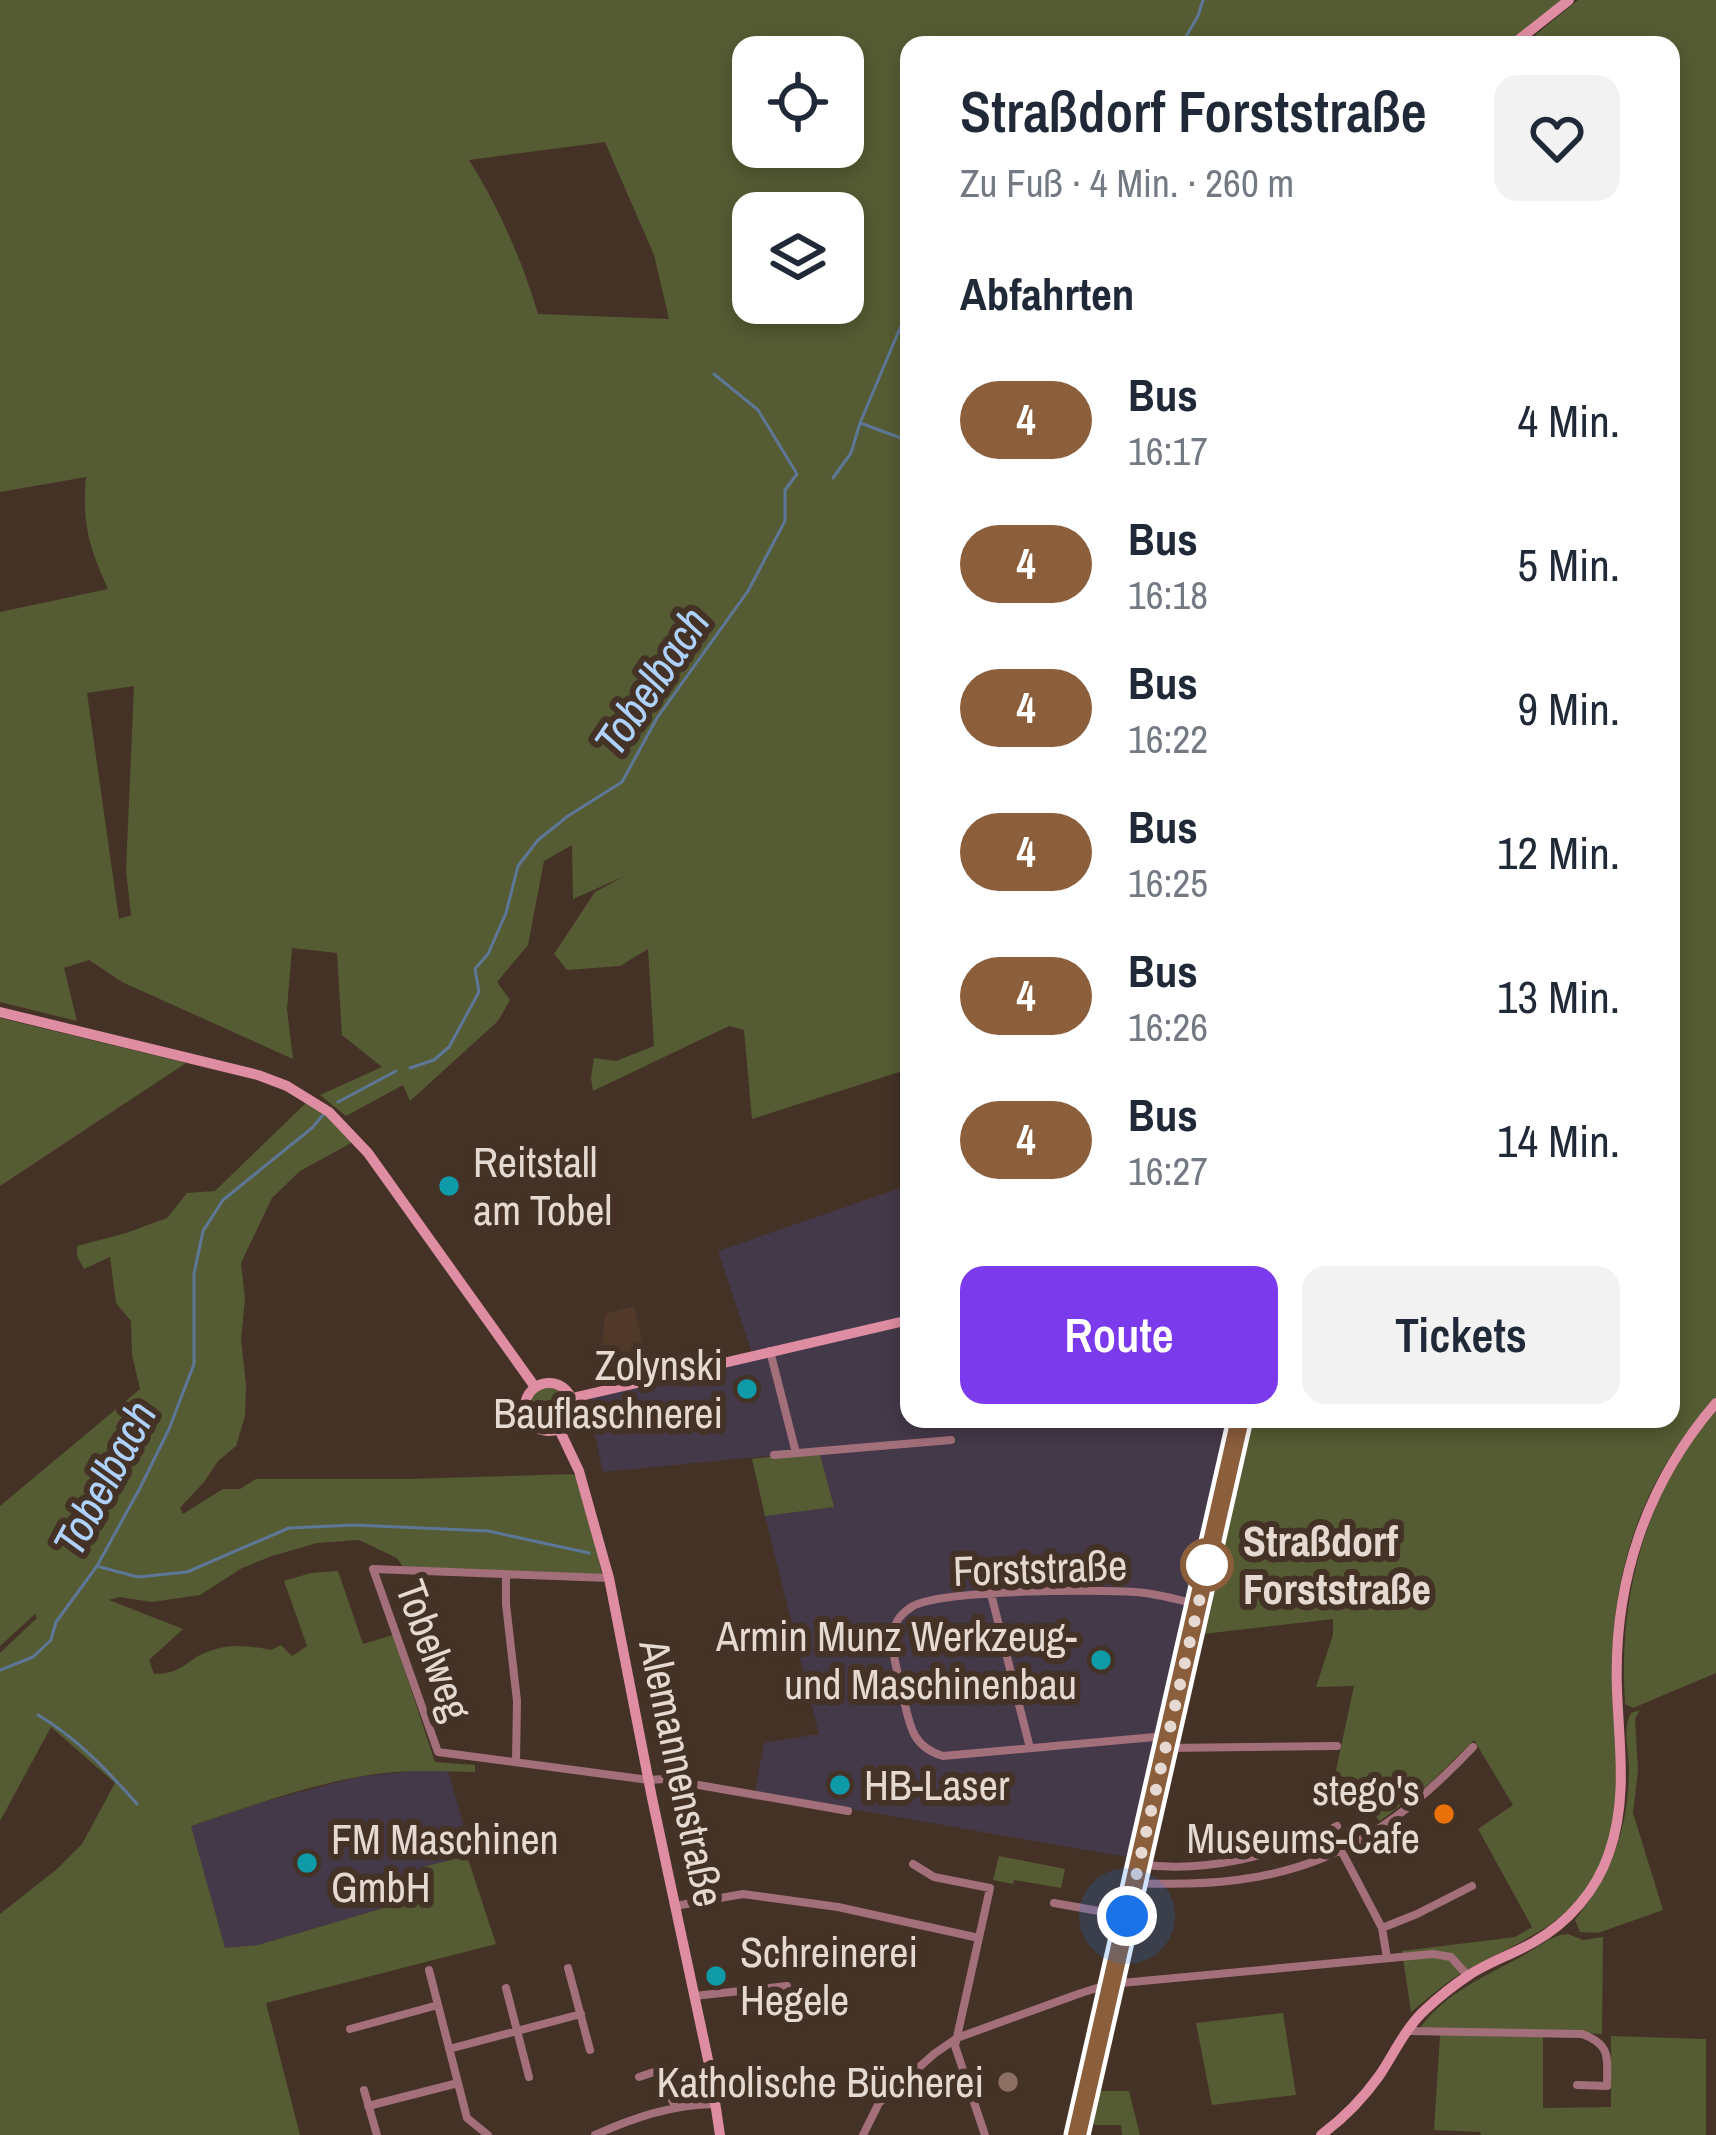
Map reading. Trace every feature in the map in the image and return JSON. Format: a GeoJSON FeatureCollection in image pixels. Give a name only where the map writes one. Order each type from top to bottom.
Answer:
{"type":"FeatureCollection","features":[{"type":"Feature","properties":{"kind":"street"},"geometry":{"type":"LineString","coordinates":[[1524,36],[1570,0]]}},
{"type":"Feature","properties":{"kind":"street","name":"Alemannenstraße"},"geometry":{"type":"LineString","coordinates":[[0,1012],[272,1081],[312,1100],[368,1153],[535,1387],[525,1404],[528,1419],[540,1429],[560,1429],[590,1502],[609,1578],[720,2135]]}},
{"type":"Feature","properties":{"kind":"street"},"geometry":{"type":"LineString","coordinates":[[572,1398],[900,1322]]}},
{"type":"Feature","properties":{"kind":"street"},"geometry":{"type":"LineString","coordinates":[[770,1351],[796,1453]]}},
{"type":"Feature","properties":{"kind":"street"},"geometry":{"type":"LineString","coordinates":[[535,1387],[556,1384],[572,1398],[571,1418],[560,1429]]}},
{"type":"Feature","properties":{"kind":"street"},"geometry":{"type":"LineString","coordinates":[[1322,2135],[1361,2099],[1422,2013],[1468,1976],[1564,1921],[1588,1894],[1608,1857],[1622,1791],[1616,1666],[1624,1585],[1657,1489],[1716,1403]]}},
{"type":"Feature","properties":{"kind":"street"},"geometry":{"type":"LineString","coordinates":[[1077,2135],[1238,1428]]}},
{"type":"Feature","properties":{"kind":"street"},"geometry":{"type":"LineString","coordinates":[[774,1455],[951,1440]]}},
{"type":"Feature","properties":{"kind":"street","name":"Tobelweg"},"geometry":{"type":"LineString","coordinates":[[506,1575],[373,1569],[438,1752],[516,1761]]}},
{"type":"Feature","properties":{"kind":"street"},"geometry":{"type":"LineString","coordinates":[[609,1578],[506,1575],[517,1700],[516,1761],[664,1779],[848,1811]]}},
{"type":"Feature","properties":{"kind":"street","name":"Forststraße"},"geometry":{"type":"LineString","coordinates":[[1155,1737],[943,1756],[927,1752],[909,1724],[893,1645],[899,1618],[914,1606],[991,1594],[1137,1592],[1198,1604]]}},
{"type":"Feature","properties":{"kind":"street"},"geometry":{"type":"LineString","coordinates":[[991,1594],[1030,1748]]}},
{"type":"Feature","properties":{"kind":"street"},"geometry":{"type":"LineString","coordinates":[[1166,1748],[1337,1746]]}},
{"type":"Feature","properties":{"kind":"street"},"geometry":{"type":"LineString","coordinates":[[1135,1883],[1247,1880],[1342,1852],[1399,1816],[1473,1748]]}},
{"type":"Feature","properties":{"kind":"street"},"geometry":{"type":"LineString","coordinates":[[1139,1864],[1190,1866],[1248,1857],[1290,1847],[1337,1826]]}},
{"type":"Feature","properties":{"kind":"street"},"geometry":{"type":"LineString","coordinates":[[1342,1852],[1382,1928],[1388,1958]]}},
{"type":"Feature","properties":{"kind":"street"},"geometry":{"type":"LineString","coordinates":[[913,1864],[934,1877],[990,1888],[955,2046],[986,2135]]}},
{"type":"Feature","properties":{"kind":"street"},"geometry":{"type":"LineString","coordinates":[[1382,1928],[1472,1886]]}},
{"type":"Feature","properties":{"kind":"street"},"geometry":{"type":"LineString","coordinates":[[675,1906],[743,1894],[838,1907],[979,1938]]}},
{"type":"Feature","properties":{"kind":"street"},"geometry":{"type":"LineString","coordinates":[[1054,1903],[1127,1916]]}},
{"type":"Feature","properties":{"kind":"street"},"geometry":{"type":"LineString","coordinates":[[863,2135],[878,2103],[957,2038],[1110,1984],[1447,1954],[1468,1976]]}},
{"type":"Feature","properties":{"kind":"street"},"geometry":{"type":"LineString","coordinates":[[568,1968],[590,2050]]}},
{"type":"Feature","properties":{"kind":"street"},"geometry":{"type":"LineString","coordinates":[[429,1970],[467,2119],[488,2135]]}},
{"type":"Feature","properties":{"kind":"street"},"geometry":{"type":"LineString","coordinates":[[694,1996],[787,1986]]}},
{"type":"Feature","properties":{"kind":"street"},"geometry":{"type":"LineString","coordinates":[[506,1988],[529,2077]]}},
{"type":"Feature","properties":{"kind":"street"},"geometry":{"type":"LineString","coordinates":[[350,2029],[438,2006]]}},
{"type":"Feature","properties":{"kind":"street"},"geometry":{"type":"LineString","coordinates":[[449,2049],[580,2014]]}},
{"type":"Feature","properties":{"kind":"street"},"geometry":{"type":"LineString","coordinates":[[1406,2031],[1582,2034],[1604,2046],[1607,2086],[1577,2085]]}},
{"type":"Feature","properties":{"kind":"street"},"geometry":{"type":"LineString","coordinates":[[639,2077],[657,2071],[675,2106]]}},
{"type":"Feature","properties":{"kind":"street"},"geometry":{"type":"LineString","coordinates":[[368,2106],[458,2084]]}},
{"type":"Feature","properties":{"kind":"street"},"geometry":{"type":"LineString","coordinates":[[364,2090],[377,2135]]}},
{"type":"Feature","properties":{"kind":"street"},"geometry":{"type":"LineString","coordinates":[[595,2135],[675,2106],[715,2104]]}},
{"type":"Feature","properties":{"kind":"shaded area"},"geometry":{"type":"Polygon","coordinates":[[[900,1188],[900,1428],[1231,1428],[1137,1859],[755,1792],[764,1743],[819,1734],[765,1516],[833,1507],[818,1451],[603,1472],[590,1413],[592,1398],[754,1359],[718,1251],[900,1188]]]}},
{"type":"Feature","properties":{"kind":"shaded area"},"geometry":{"type":"Polygon","coordinates":[[[634,1306],[649,1371],[610,1380],[602,1344],[605,1314],[634,1306]]]}},
{"type":"Feature","properties":{"kind":"shaded area"},"geometry":{"type":"Polygon","coordinates":[[[448,1771],[473,1858],[467,1856],[429,1895],[258,1945],[225,1949],[191,1826],[363,1776],[448,1771]]]}},
{"type":"Feature","properties":{"kind":"green space"},"geometry":{"type":"Polygon","coordinates":[[[0,0],[1565,0],[1519,36],[900,36],[900,1072],[752,1119],[744,1030],[729,1026],[593,1091],[594,1058],[616,1061],[654,1046],[648,949],[620,966],[567,970],[554,954],[595,892],[625,876],[573,899],[572,845],[544,861],[528,945],[497,982],[510,1000],[498,1021],[410,1101],[403,1085],[346,1116],[320,1095],[382,1067],[342,1035],[337,953],[292,948],[287,1009],[293,1059],[122,982],[89,960],[64,968],[77,1021],[0,1002],[0,612],[108,589],[88,535],[86,477],[0,492],[0,0]],[[605,142],[469,160],[509,235],[538,314],[669,319],[654,255],[605,142]],[[134,686],[87,693],[119,919],[131,915],[126,871],[134,686]]]}},
{"type":"Feature","properties":{"kind":"green space"},"geometry":{"type":"Polygon","coordinates":[[[1578,0],[1716,0],[1716,1397],[1652,1490],[1626,1559],[1614,1633],[1615,1809],[1601,1861],[1588,1886],[1562,1915],[1455,1977],[1411,2012],[1402,1951],[1515,1937],[1532,1927],[1478,1829],[1513,1805],[1474,1740],[1429,1784],[1380,1821],[1374,1815],[1380,1785],[1335,1775],[1354,1686],[1316,1687],[1333,1635],[1333,1619],[1203,1634],[1245,1428],[1680,1428],[1680,36],[1534,36],[1578,0]]]}},
{"type":"Feature","properties":{"kind":"green space"},"geometry":{"type":"Polygon","coordinates":[[[0,1018],[186,1063],[0,1186],[0,1018]]]}},
{"type":"Feature","properties":{"kind":"green space"},"geometry":{"type":"Polygon","coordinates":[[[308,1101],[353,1142],[300,1171],[272,1198],[241,1263],[245,1416],[236,1446],[180,1508],[183,1514],[223,1489],[240,1489],[256,1479],[572,1474],[579,1478],[602,1574],[403,1567],[397,1558],[359,1540],[317,1543],[272,1556],[242,1568],[200,1595],[152,1602],[109,1600],[183,1629],[149,1660],[154,1674],[164,1673],[225,1647],[271,1650],[281,1645],[292,1656],[307,1646],[284,1581],[338,1571],[363,1644],[393,1635],[435,1762],[475,1765],[475,1772],[405,1771],[341,1780],[191,1826],[225,1948],[258,1945],[428,1895],[423,1867],[467,1856],[496,1944],[266,2003],[300,2135],[0,2135],[0,1914],[82,1844],[115,1783],[51,1727],[0,1821],[0,1653],[37,1618],[35,1614],[0,1646],[0,1506],[140,1389],[131,1321],[116,1303],[110,1257],[84,1269],[77,1246],[167,1218],[187,1193],[215,1191],[308,1101]]]}},
{"type":"Feature","properties":{"kind":"green space"},"geometry":{"type":"Polygon","coordinates":[[[549,1387],[563,1393],[569,1407],[563,1421],[549,1427],[535,1421],[529,1407],[535,1393],[549,1387]]]}},
{"type":"Feature","properties":{"kind":"green space"},"geometry":{"type":"Polygon","coordinates":[[[1716,1411],[1716,1673],[1633,1708],[1625,1704],[1626,1624],[1641,1548],[1670,1477],[1716,1411]]]}},
{"type":"Feature","properties":{"kind":"green space"},"geometry":{"type":"Polygon","coordinates":[[[819,1451],[834,1507],[765,1516],[752,1459],[819,1451]]]}},
{"type":"Feature","properties":{"kind":"green space"},"geometry":{"type":"Polygon","coordinates":[[[1640,1710],[1635,1719],[1638,1770],[1633,1813],[1663,1910],[1598,1933],[1580,1932],[1575,1920],[1599,1886],[1621,1830],[1628,1790],[1627,1726],[1631,1713],[1640,1710]]]}},
{"type":"Feature","properties":{"kind":"green space"},"geometry":{"type":"Polygon","coordinates":[[[999,1856],[1065,1869],[1061,1888],[993,1880],[999,1856]]]}},
{"type":"Feature","properties":{"kind":"green space"},"geometry":{"type":"Polygon","coordinates":[[[1568,1934],[1583,1940],[1603,1937],[1602,2034],[1420,2028],[1468,1986],[1568,1934]]]}},
{"type":"Feature","properties":{"kind":"green space"},"geometry":{"type":"Polygon","coordinates":[[[1283,2013],[1296,2095],[1212,2105],[1196,2023],[1283,2013]]]}},
{"type":"Feature","properties":{"kind":"green space"},"geometry":{"type":"Polygon","coordinates":[[[1440,2035],[1543,2037],[1543,2108],[1611,2107],[1611,2036],[1706,2039],[1706,2135],[1481,2135],[1434,2130],[1440,2035]]]}},
{"type":"Feature","properties":{"kind":"green space"},"geometry":{"type":"Polygon","coordinates":[[[1101,2091],[1129,2091],[1140,2135],[1122,2135],[1121,2125],[1095,2125],[1088,2118],[1092,2098],[1101,2091]]]}},
{"type":"Feature","properties":{"kind":"waterway","name":"Tobelbach"},"geometry":{"type":"LineString","coordinates":[[1186,36],[1203,0]]}},
{"type":"Feature","properties":{"kind":"waterway","name":"Tobelbach"},"geometry":{"type":"LineString","coordinates":[[833,478],[851,453],[900,328]]}},
{"type":"Feature","properties":{"kind":"waterway","name":"Tobelbach"},"geometry":{"type":"LineString","coordinates":[[410,1068],[434,1060],[449,1047],[479,992],[475,969],[488,954],[506,913],[518,866],[538,840],[622,782],[657,718],[748,591],[785,521],[785,490],[797,474],[758,410],[714,374]]}},
{"type":"Feature","properties":{"kind":"waterway"},"geometry":{"type":"LineString","coordinates":[[860,423],[900,438]]}},
{"type":"Feature","properties":{"kind":"waterway","name":"Tobelbach"},"geometry":{"type":"LineString","coordinates":[[338,1102],[396,1071]]}},
{"type":"Feature","properties":{"kind":"waterway","name":"Tobelbach"},"geometry":{"type":"LineString","coordinates":[[0,1670],[33,1657],[51,1640],[56,1622],[97,1566],[169,1429],[194,1364],[194,1274],[203,1231],[223,1200],[323,1115]]}},
{"type":"Feature","properties":{"kind":"waterway"},"geometry":{"type":"LineString","coordinates":[[100,1567],[138,1577],[187,1572],[289,1528],[355,1525],[488,1531],[589,1553]]}},
{"type":"Feature","properties":{"kind":"waterway"},"geometry":{"type":"LineString","coordinates":[[38,1715],[91,1755],[137,1804]]}},
{"type":"Feature","properties":{"kind":"bus line","name":"4"},"geometry":{"type":"LineString","coordinates":[[1077,2135],[1238,1428]]}},
{"type":"Feature","properties":{"kind":"place","name":"Reitstall am Tobel"},"geometry":{"type":"Point","coordinates":[449,1186]}},
{"type":"Feature","properties":{"kind":"place","name":"Zolynski Bauflaschnerei"},"geometry":{"type":"Point","coordinates":[747,1389]}},
{"type":"Feature","properties":{"kind":"place","name":"Straßdorf Forststraße"},"geometry":{"type":"Point","coordinates":[1207,1565]}},
{"type":"Feature","properties":{"kind":"place","name":"Armin Munz Werkzeug- und Maschinenbau"},"geometry":{"type":"Point","coordinates":[1101,1660]}},
{"type":"Feature","properties":{"kind":"place","name":"HB-Laser"},"geometry":{"type":"Point","coordinates":[840,1785]}},
{"type":"Feature","properties":{"kind":"place","name":"stego's Museums-Cafe"},"geometry":{"type":"Point","coordinates":[1444,1814]}},
{"type":"Feature","properties":{"kind":"place","name":"FM Maschinen GmbH"},"geometry":{"type":"Point","coordinates":[307,1863]}},
{"type":"Feature","properties":{"kind":"place","name":"Schreinerei Hegele"},"geometry":{"type":"Point","coordinates":[716,1976]}},
{"type":"Feature","properties":{"kind":"place","name":"Katholische Bücherei"},"geometry":{"type":"Point","coordinates":[1008,2082]}},
{"type":"Feature","properties":{"kind":"route"},"geometry":{"type":"LineString","coordinates":[[1127,1916],[1209,1558],[1207,1565]]}}]}
